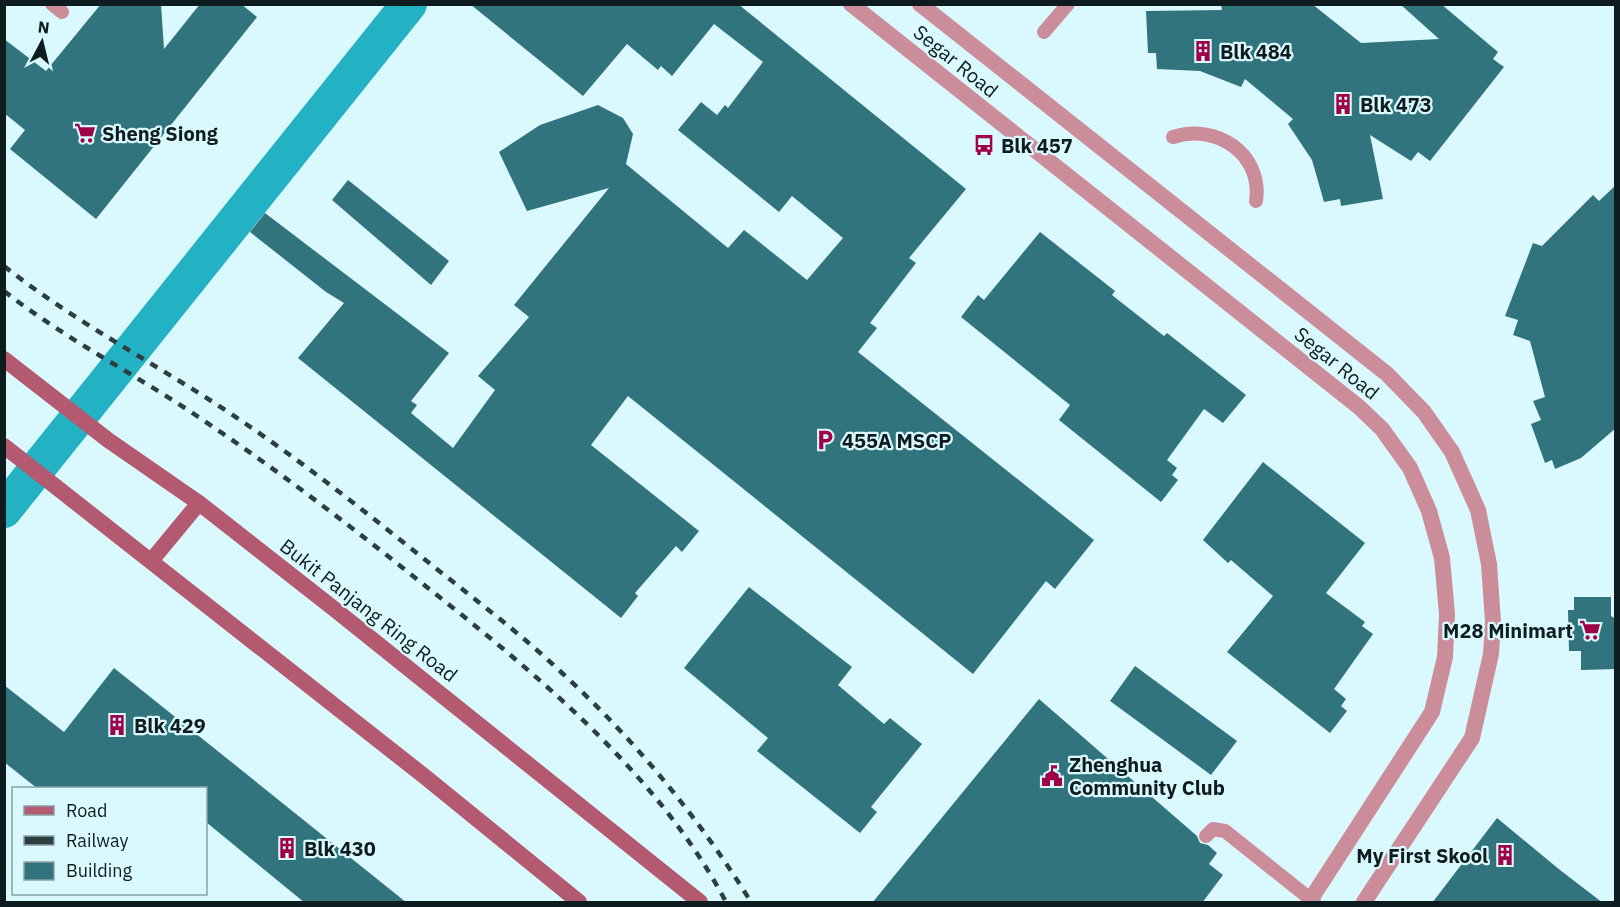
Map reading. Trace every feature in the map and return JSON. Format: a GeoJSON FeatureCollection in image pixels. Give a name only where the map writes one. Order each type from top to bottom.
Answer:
{"type":"FeatureCollection","features":[{"type":"Feature","properties":{"kind":"main road","name":"Bukit Panjang Ring Road"},"geometry":{"type":"LineString","coordinates":[[4,358],[108,440],[200,503],[700,903]]}},
{"type":"Feature","properties":{"kind":"main road"},"geometry":{"type":"LineString","coordinates":[[4,446],[424,776],[579,903]]}},
{"type":"Feature","properties":{"kind":"main road"},"geometry":{"type":"LineString","coordinates":[[151,561],[200,503]]}},
{"type":"Feature","properties":{"kind":"street","name":"Segar Road"},"geometry":{"type":"LineString","coordinates":[[851,4],[1359,407],[1382,429],[1410,468],[1429,511],[1442,558],[1447,614],[1445,657],[1432,712],[1311,902]]}},
{"type":"Feature","properties":{"kind":"street","name":"Segar Road"},"geometry":{"type":"LineString","coordinates":[[920,4],[1387,374],[1424,412],[1452,452],[1478,510],[1489,564],[1493,622],[1489,665],[1472,738],[1364,903]]}},
{"type":"Feature","properties":{"kind":"lane"},"geometry":{"type":"LineString","coordinates":[[1044,32],[1068,4]]}},
{"type":"Feature","properties":{"kind":"lane"},"geometry":{"type":"LineString","coordinates":[[1173,137],[1188,132],[1204,133],[1233,145],[1245,156],[1254,171],[1258,186],[1256,201]]}},
{"type":"Feature","properties":{"kind":"lane"},"geometry":{"type":"LineString","coordinates":[[1206,836],[1213,829],[1225,831],[1311,902]]}},
{"type":"Feature","properties":{"kind":"building"},"geometry":{"type":"Polygon","coordinates":[[[101,4],[161,4],[164,49],[200,4],[241,4],[257,17],[96,219],[10,149],[25,130],[4,113],[4,39],[46,71],[101,4]]]}},
{"type":"Feature","properties":{"kind":"building"},"geometry":{"type":"Polygon","coordinates":[[[470,4],[738,4],[966,189],[909,258],[916,263],[870,323],[877,328],[858,352],[1094,540],[1055,589],[1046,581],[973,674],[628,396],[591,445],[699,531],[682,552],[676,546],[635,593],[638,596],[621,618],[298,358],[344,303],[326,292],[250,232],[265,213],[449,353],[411,401],[417,405],[411,413],[453,448],[495,390],[478,376],[529,317],[514,305],[609,188],[527,211],[499,152],[540,125],[598,105],[623,118],[633,134],[626,164],[728,248],[744,230],[807,280],[843,238],[792,196],[779,212],[678,130],[701,102],[717,115],[725,105],[728,108],[763,62],[714,24],[672,76],[661,66],[658,70],[627,44],[583,96],[470,4]]]}},
{"type":"Feature","properties":{"kind":"building","name":"Blk 473"},"geometry":{"type":"Polygon","coordinates":[[[1221,4],[1312,4],[1361,43],[1439,39],[1400,4],[1441,4],[1498,52],[1493,59],[1504,67],[1430,161],[1418,152],[1411,161],[1370,135],[1383,199],[1341,206],[1340,199],[1324,202],[1312,160],[1288,124],[1293,119],[1245,79],[1241,87],[1200,71],[1157,69],[1156,53],[1148,53],[1146,11],[1222,10],[1221,4]]]}},
{"type":"Feature","properties":{"kind":"building"},"geometry":{"type":"Polygon","coordinates":[[[348,180],[449,261],[431,285],[332,200],[348,180]]]}},
{"type":"Feature","properties":{"kind":"building"},"geometry":{"type":"Polygon","coordinates":[[[1616,185],[1616,428],[1581,458],[1555,469],[1552,460],[1545,463],[1531,424],[1541,420],[1533,401],[1545,397],[1530,341],[1513,335],[1518,320],[1505,316],[1533,243],[1542,246],[1593,195],[1599,201],[1616,185]]]}},
{"type":"Feature","properties":{"kind":"building"},"geometry":{"type":"Polygon","coordinates":[[[1040,232],[1115,291],[1112,295],[1164,336],[1167,333],[1246,395],[1223,423],[1204,409],[1167,460],[1177,468],[1172,475],[1178,480],[1161,502],[1059,420],[1070,405],[961,317],[978,295],[984,300],[1040,232]]]}},
{"type":"Feature","properties":{"kind":"building"},"geometry":{"type":"Polygon","coordinates":[[[1263,462],[1365,543],[1326,593],[1365,622],[1362,626],[1373,634],[1334,689],[1346,699],[1341,706],[1347,711],[1330,733],[1227,652],[1273,596],[1231,560],[1228,563],[1203,540],[1263,462]]]}},
{"type":"Feature","properties":{"kind":"building"},"geometry":{"type":"Polygon","coordinates":[[[749,587],[852,667],[838,685],[884,724],[890,718],[922,744],[871,807],[877,812],[860,833],[757,751],[768,738],[684,668],[749,587]]]}},
{"type":"Feature","properties":{"kind":"building"},"geometry":{"type":"Polygon","coordinates":[[[1574,597],[1611,597],[1611,616],[1616,619],[1616,669],[1581,670],[1581,651],[1569,651],[1568,610],[1574,610],[1574,597]]]}},
{"type":"Feature","properties":{"kind":"building"},"geometry":{"type":"Polygon","coordinates":[[[1135,666],[1237,741],[1211,775],[1110,701],[1135,666]]]}},
{"type":"Feature","properties":{"kind":"building"},"geometry":{"type":"Polygon","coordinates":[[[114,668],[407,903],[305,903],[207,823],[207,787],[35,787],[4,762],[4,685],[64,732],[114,668]]]}},
{"type":"Feature","properties":{"kind":"building","name":"Zhenghua Community Club"},"geometry":{"type":"Polygon","coordinates":[[[1039,699],[1197,836],[1200,843],[1208,845],[1217,853],[1209,864],[1223,875],[1202,903],[872,903],[1039,699]]]}},
{"type":"Feature","properties":{"kind":"building","name":"My First Skool"},"geometry":{"type":"Polygon","coordinates":[[[1497,818],[1560,870],[1603,903],[1432,903],[1497,818]]]}},
{"type":"Feature","properties":{"kind":"waterway"},"geometry":{"type":"LineString","coordinates":[[4,510],[409,4]]}},
{"type":"Feature","properties":{"kind":"railway"},"geometry":{"type":"LineString","coordinates":[[4,266],[93,328],[216,404],[269,440],[361,509],[530,644],[615,725],[664,781],[710,840],[751,902]]}},
{"type":"Feature","properties":{"kind":"railway"},"geometry":{"type":"LineString","coordinates":[[4,291],[50,324],[194,414],[254,455],[371,543],[512,656],[594,730],[632,770],[699,856],[726,902]]}},
{"type":"Feature","properties":{"kind":"place","name":"Blk 484"},"geometry":{"type":"Point","coordinates":[1203,51]}},
{"type":"Feature","properties":{"kind":"place","name":"Blk 473"},"geometry":{"type":"Point","coordinates":[1343,104]}},
{"type":"Feature","properties":{"kind":"place","name":"Sheng Siong"},"geometry":{"type":"Point","coordinates":[85,133]}},
{"type":"Feature","properties":{"kind":"place","name":"Blk 457"},"geometry":{"type":"Point","coordinates":[984,145]}},
{"type":"Feature","properties":{"kind":"place","name":"455A MSCP"},"geometry":{"type":"Point","coordinates":[825,440]}},
{"type":"Feature","properties":{"kind":"place","name":"M28 Minimart"},"geometry":{"type":"Point","coordinates":[1590,630]}},
{"type":"Feature","properties":{"kind":"place","name":"Blk 429"},"geometry":{"type":"Point","coordinates":[117,725]}},
{"type":"Feature","properties":{"kind":"place","name":"Zhenghua Community Club"},"geometry":{"type":"Point","coordinates":[1052,776]}},
{"type":"Feature","properties":{"kind":"place","name":"Blk 430"},"geometry":{"type":"Point","coordinates":[287,848]}},
{"type":"Feature","properties":{"kind":"place","name":"My First Skool"},"geometry":{"type":"Point","coordinates":[1505,855]}}]}
